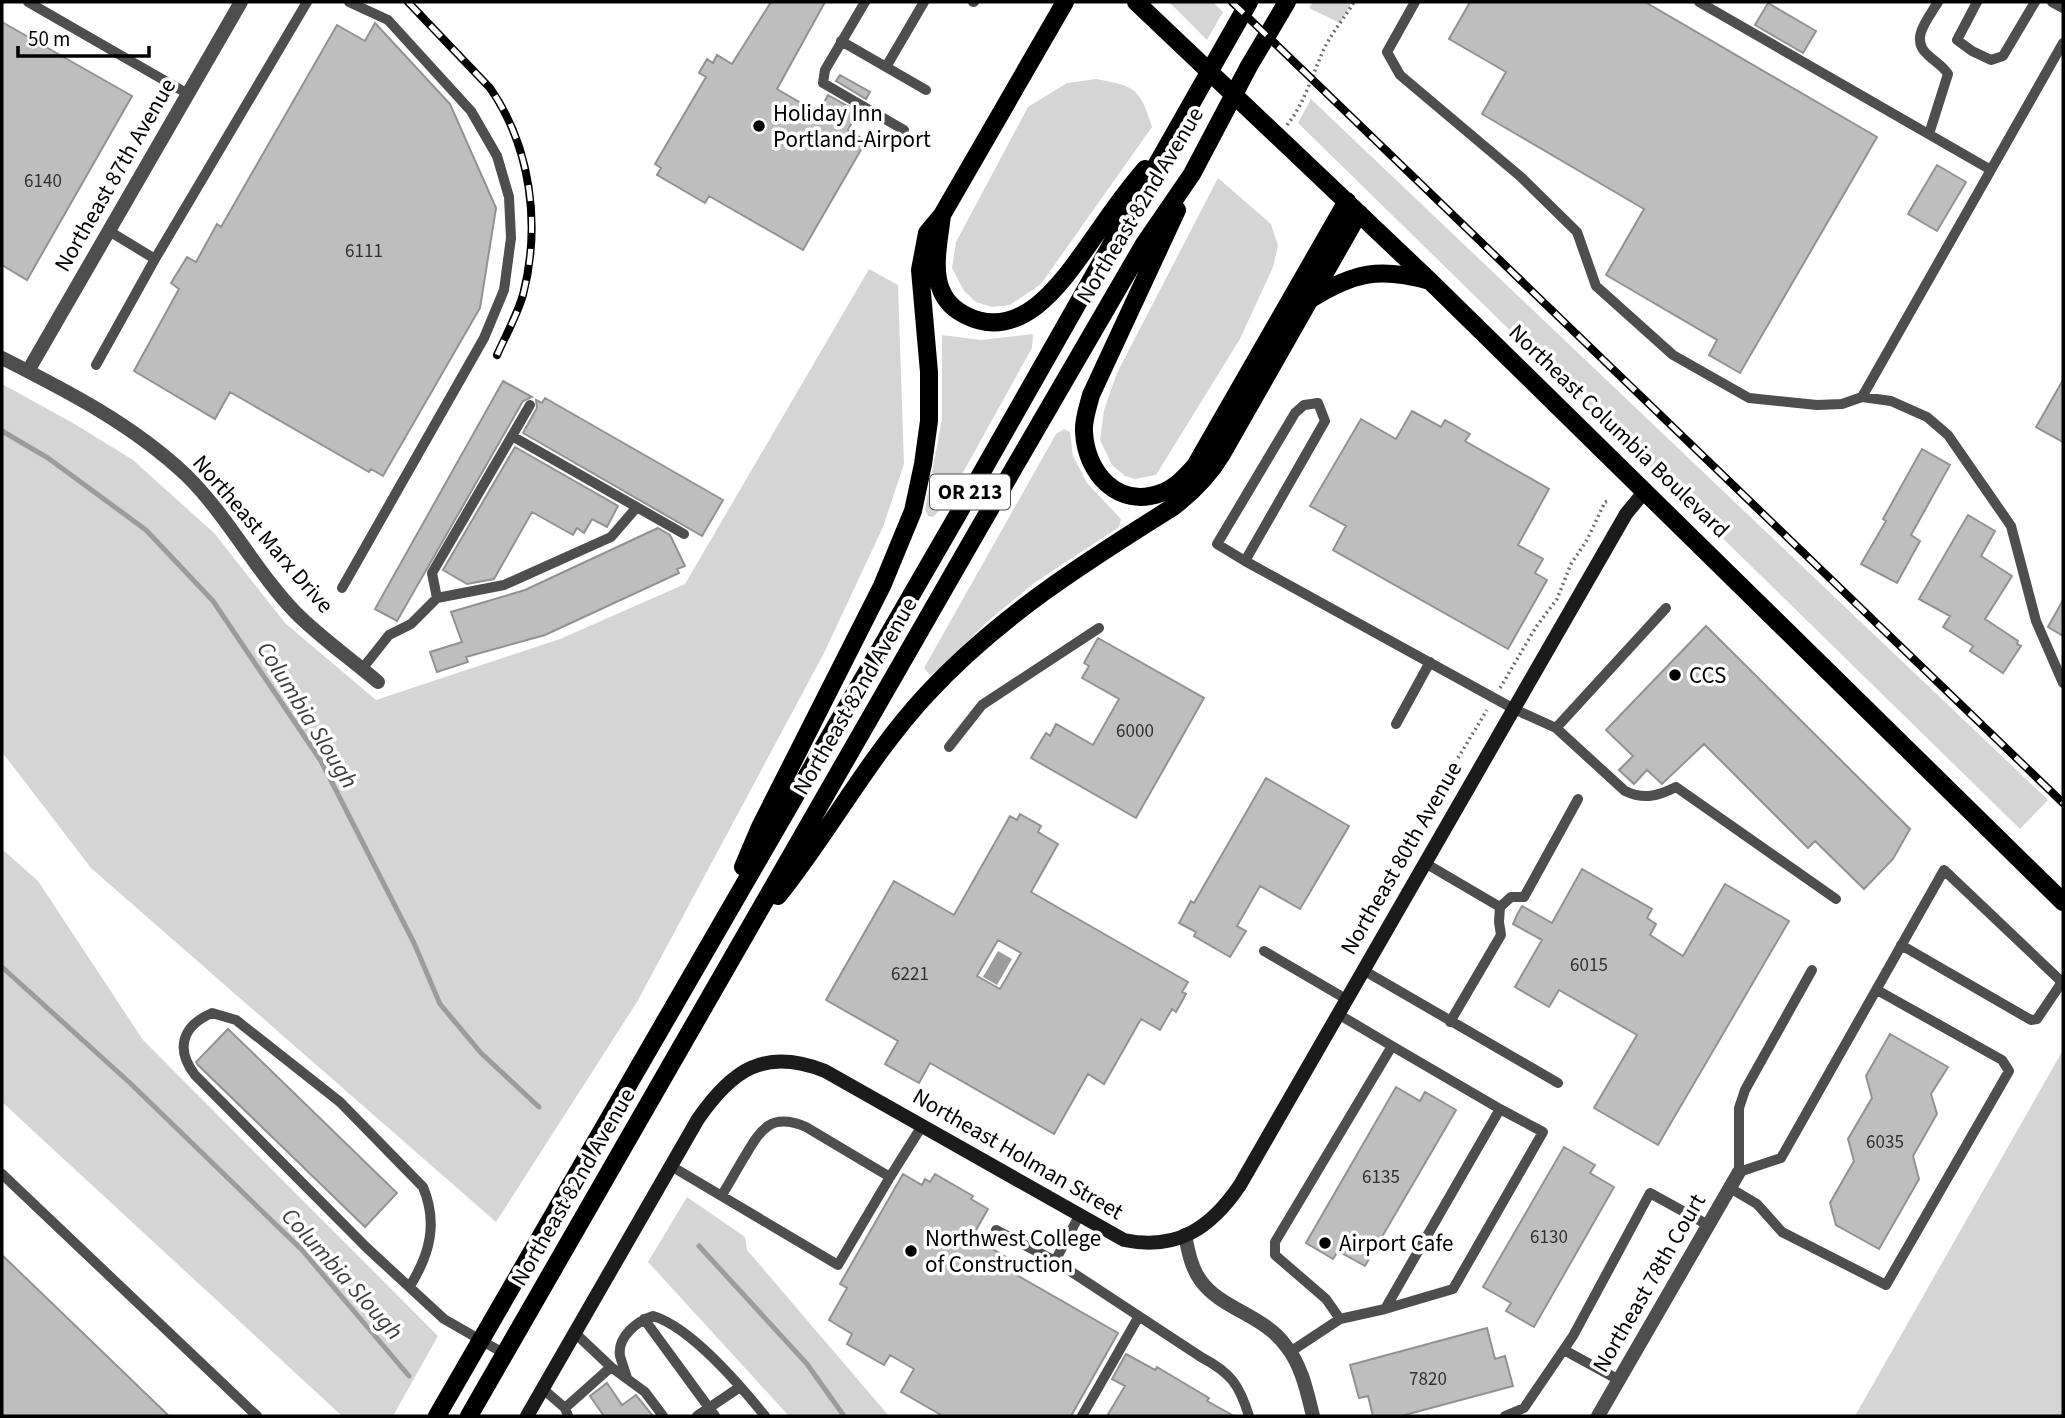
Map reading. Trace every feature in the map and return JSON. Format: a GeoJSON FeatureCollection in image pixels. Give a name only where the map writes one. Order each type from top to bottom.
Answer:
{"type":"FeatureCollection","features":[{"type":"Feature","properties":{"kind":"main road"},"geometry":{"type":"LineString","coordinates":[[706,950],[760,827],[882,586],[912,511],[929,421],[929,372],[920,270],[927,233],[942,215],[1065,2]]}},
{"type":"Feature","properties":{"kind":"main road","name":"Northeast Columbia Boulevard"},"geometry":{"type":"LineString","coordinates":[[1136,2],[1430,281],[2063,902]]}},
{"type":"Feature","properties":{"kind":"main road","name":"Northeast 82nd Avenue"},"geometry":{"type":"LineString","coordinates":[[438,1416],[1249,2]]}},
{"type":"Feature","properties":{"kind":"main road","name":"Northeast 82nd Avenue"},"geometry":{"type":"LineString","coordinates":[[469,1416],[1130,268],[1192,174],[1249,66],[1287,2]]}},
{"type":"Feature","properties":{"kind":"main road"},"geometry":{"type":"LineString","coordinates":[[942,215],[936,274],[939,288],[954,308],[976,320],[996,323],[1011,319],[1043,302],[1060,284],[1125,192],[1176,130]]}},
{"type":"Feature","properties":{"kind":"main road"},"geometry":{"type":"LineString","coordinates":[[1192,174],[1160,251],[1091,395],[1085,418],[1087,450],[1096,472],[1105,484],[1116,491],[1135,496],[1164,492],[1178,484],[1195,466],[1353,207]]}},
{"type":"Feature","properties":{"kind":"main road"},"geometry":{"type":"LineString","coordinates":[[741,943],[810,856],[894,735],[925,695],[959,661],[1006,618],[1173,507],[1202,482],[1222,454],[1309,300],[1353,207]]}},
{"type":"Feature","properties":{"kind":"main road"},"geometry":{"type":"LineString","coordinates":[[1309,300],[1334,285],[1361,275],[1392,274],[1430,281]]}},
{"type":"Feature","properties":{"kind":"street","name":"Northeast 87th Avenue"},"geometry":{"type":"LineString","coordinates":[[28,371],[241,2]]}},
{"type":"Feature","properties":{"kind":"street","name":"Northeast Marx Drive"},"geometry":{"type":"LineString","coordinates":[[2,358],[91,405],[129,428],[155,448],[207,499],[296,612],[378,682]]}},
{"type":"Feature","properties":{"kind":"street","name":"Northeast 80th Avenue"},"geometry":{"type":"LineString","coordinates":[[1185,1236],[1205,1225],[1226,1205],[1626,514],[1645,491]]}},
{"type":"Feature","properties":{"kind":"street","name":"Northeast Holman Street"},"geometry":{"type":"LineString","coordinates":[[671,1166],[713,1098],[726,1083],[752,1067],[784,1061],[814,1066],[1116,1236],[1154,1244],[1185,1236]]}},
{"type":"Feature","properties":{"kind":"street"},"geometry":{"type":"LineString","coordinates":[[527,1416],[671,1166]]}},
{"type":"Feature","properties":{"kind":"street","name":"Northeast 78th Court"},"geometry":{"type":"LineString","coordinates":[[1598,1416],[1739,1172]]}},
{"type":"Feature","properties":{"kind":"street"},"geometry":{"type":"LineString","coordinates":[[1185,1236],[1191,1261],[1200,1281],[1213,1293],[1262,1322],[1290,1352],[1303,1378],[1313,1416]]}},
{"type":"Feature","properties":{"kind":"lane"},"geometry":{"type":"LineString","coordinates":[[28,2],[188,94]]}},
{"type":"Feature","properties":{"kind":"lane"},"geometry":{"type":"LineString","coordinates":[[96,366],[155,259],[307,2]]}},
{"type":"Feature","properties":{"kind":"lane"},"geometry":{"type":"LineString","coordinates":[[342,588],[484,338],[504,290],[511,238],[509,197],[497,156],[471,111],[388,20],[349,2]]}},
{"type":"Feature","properties":{"kind":"lane"},"geometry":{"type":"LineString","coordinates":[[864,2],[823,74],[824,83],[904,130]]}},
{"type":"Feature","properties":{"kind":"lane"},"geometry":{"type":"LineString","coordinates":[[886,66],[924,2]]}},
{"type":"Feature","properties":{"kind":"lane"},"geometry":{"type":"LineString","coordinates":[[1415,2],[1387,52],[1400,75],[1521,177],[1577,232],[1596,286],[1672,355],[1749,398],[1817,405],[1842,404],[1862,397],[1891,401],[1927,417],[1948,435],[2011,526],[2036,621],[2063,683]]}},
{"type":"Feature","properties":{"kind":"lane"},"geometry":{"type":"LineString","coordinates":[[1699,2],[1991,170]]}},
{"type":"Feature","properties":{"kind":"lane"},"geometry":{"type":"LineString","coordinates":[[1929,134],[1948,75],[1918,43],[1919,34],[1938,2]]}},
{"type":"Feature","properties":{"kind":"lane"},"geometry":{"type":"LineString","coordinates":[[1977,2],[1957,40],[1991,60],[2003,56],[2035,2]]}},
{"type":"Feature","properties":{"kind":"lane"},"geometry":{"type":"LineString","coordinates":[[2052,2],[2063,8]]}},
{"type":"Feature","properties":{"kind":"lane"},"geometry":{"type":"LineString","coordinates":[[841,41],[926,90]]}},
{"type":"Feature","properties":{"kind":"lane"},"geometry":{"type":"LineString","coordinates":[[1862,397],[2063,43]]}},
{"type":"Feature","properties":{"kind":"lane"},"geometry":{"type":"LineString","coordinates":[[109,231],[155,259]]}},
{"type":"Feature","properties":{"kind":"lane"},"geometry":{"type":"LineString","coordinates":[[1245,561],[1325,421],[1318,403],[1304,405],[1295,413],[1217,544],[1245,561],[1514,709],[1556,729],[1625,791],[1635,796],[1657,797],[1676,787],[1836,899]]}},
{"type":"Feature","properties":{"kind":"lane"},"geometry":{"type":"LineString","coordinates":[[437,598],[432,573],[530,405]]}},
{"type":"Feature","properties":{"kind":"lane"},"geometry":{"type":"LineString","coordinates":[[512,436],[684,534]]}},
{"type":"Feature","properties":{"kind":"lane"},"geometry":{"type":"LineString","coordinates":[[362,669],[389,635],[411,624],[437,598],[504,585],[599,543],[611,537],[637,507]]}},
{"type":"Feature","properties":{"kind":"lane"},"geometry":{"type":"LineString","coordinates":[[1556,729],[1666,608]]}},
{"type":"Feature","properties":{"kind":"lane"},"geometry":{"type":"LineString","coordinates":[[949,747],[982,705],[1099,628]]}},
{"type":"Feature","properties":{"kind":"lane"},"geometry":{"type":"LineString","coordinates":[[1396,724],[1430,662]]}},
{"type":"Feature","properties":{"kind":"lane"},"geometry":{"type":"LineString","coordinates":[[1450,1022],[1501,935],[1500,907],[1511,897],[1524,897],[1578,799]]}},
{"type":"Feature","properties":{"kind":"lane"},"geometry":{"type":"LineString","coordinates":[[1425,863],[1500,907]]}},
{"type":"Feature","properties":{"kind":"lane"},"geometry":{"type":"LineString","coordinates":[[1812,970],[1745,1090],[1739,1108],[1739,1172],[1781,1158],[1877,990],[1901,945],[1944,870],[2063,981],[2037,1020],[2031,1020],[1901,945]]}},
{"type":"Feature","properties":{"kind":"lane"},"geometry":{"type":"LineString","coordinates":[[1264,951],[1346,999]]}},
{"type":"Feature","properties":{"kind":"lane"},"geometry":{"type":"LineString","coordinates":[[1363,970],[1558,1083]]}},
{"type":"Feature","properties":{"kind":"lane"},"geometry":{"type":"LineString","coordinates":[[1730,1188],[1757,1204],[1782,1232],[1886,1285],[2009,1071],[2002,1060],[1877,990]]}},
{"type":"Feature","properties":{"kind":"lane"},"geometry":{"type":"LineString","coordinates":[[410,1286],[422,1266],[430,1242],[429,1202],[423,1187],[340,1102],[236,1020],[212,1013],[201,1018],[192,1027],[183,1049],[185,1062],[195,1075],[367,1248],[444,1319],[505,1354]]}},
{"type":"Feature","properties":{"kind":"lane"},"geometry":{"type":"LineString","coordinates":[[1290,1352],[1340,1319],[1453,1289],[1543,1132],[1338,1014]]}},
{"type":"Feature","properties":{"kind":"lane"},"geometry":{"type":"LineString","coordinates":[[1340,1319],[1326,1299],[1275,1255],[1275,1242],[1392,1046]]}},
{"type":"Feature","properties":{"kind":"lane"},"geometry":{"type":"LineString","coordinates":[[1385,1309],[1500,1109]]}},
{"type":"Feature","properties":{"kind":"lane"},"geometry":{"type":"LineString","coordinates":[[722,1195],[761,1129],[779,1121],[806,1127],[890,1177]]}},
{"type":"Feature","properties":{"kind":"lane"},"geometry":{"type":"LineString","coordinates":[[671,1166],[838,1265],[922,1126]]}},
{"type":"Feature","properties":{"kind":"lane"},"geometry":{"type":"LineString","coordinates":[[2,1174],[257,1416]]}},
{"type":"Feature","properties":{"kind":"lane"},"geometry":{"type":"LineString","coordinates":[[1506,1416],[1524,1408],[1563,1350],[1650,1193],[1708,1225]]}},
{"type":"Feature","properties":{"kind":"lane"},"geometry":{"type":"LineString","coordinates":[[1055,1261],[1079,1216]]}},
{"type":"Feature","properties":{"kind":"lane"},"geometry":{"type":"LineString","coordinates":[[996,1230],[1055,1261],[1224,1369],[1241,1390],[1249,1416]]}},
{"type":"Feature","properties":{"kind":"lane"},"geometry":{"type":"LineString","coordinates":[[627,1378],[620,1353],[622,1344],[634,1325],[653,1316],[667,1320],[689,1336],[765,1416]]}},
{"type":"Feature","properties":{"kind":"lane"},"geometry":{"type":"LineString","coordinates":[[1082,1416],[1139,1316]]}},
{"type":"Feature","properties":{"kind":"lane"},"geometry":{"type":"LineString","coordinates":[[644,1319],[712,1412]]}},
{"type":"Feature","properties":{"kind":"lane"},"geometry":{"type":"LineString","coordinates":[[575,1333],[611,1367],[646,1392],[663,1416]]}},
{"type":"Feature","properties":{"kind":"lane"},"geometry":{"type":"LineString","coordinates":[[1563,1350],[1619,1380]]}},
{"type":"Feature","properties":{"kind":"lane"},"geometry":{"type":"LineString","coordinates":[[542,1389],[566,1412],[611,1367]]}},
{"type":"Feature","properties":{"kind":"lane"},"geometry":{"type":"LineString","coordinates":[[697,1416],[712,1412],[740,1387]]}},
{"type":"Feature","properties":{"kind":"path"},"geometry":{"type":"LineString","coordinates":[[1293,118],[1328,41],[1354,2]]}},
{"type":"Feature","properties":{"kind":"path"},"geometry":{"type":"LineString","coordinates":[[1438,797],[1493,697],[1536,627],[1557,599],[1571,565],[1608,501]]}},
{"type":"Feature","properties":{"kind":"shaded area"},"geometry":{"type":"Polygon","coordinates":[[[1169,2],[1213,2],[1223,12],[1207,40],[1169,2]]]}},
{"type":"Feature","properties":{"kind":"shaded area"},"geometry":{"type":"Polygon","coordinates":[[[1313,2],[1352,2],[1340,23],[1309,8],[1313,2]]]}},
{"type":"Feature","properties":{"kind":"shaded area"},"geometry":{"type":"Polygon","coordinates":[[[1096,79],[1120,84],[1134,91],[1144,104],[1152,127],[1041,284],[1010,305],[992,307],[976,302],[964,291],[952,268],[956,242],[1028,107],[1067,83],[1096,79]]]}},
{"type":"Feature","properties":{"kind":"shaded area"},"geometry":{"type":"Polygon","coordinates":[[[1311,99],[2048,800],[2020,829],[1298,123],[1311,99]]]}},
{"type":"Feature","properties":{"kind":"shaded area"},"geometry":{"type":"Polygon","coordinates":[[[1218,178],[1271,224],[1278,246],[1273,267],[1240,339],[1156,475],[1135,479],[1125,476],[1112,465],[1100,440],[1104,410],[1117,373],[1218,178]]]}},
{"type":"Feature","properties":{"kind":"shaded area"},"geometry":{"type":"Polygon","coordinates":[[[869,269],[898,285],[904,464],[883,527],[824,653],[637,1002],[496,1222],[91,868],[2,752],[2,384],[133,460],[215,534],[285,623],[376,700],[560,639],[685,584],[869,269]]]}},
{"type":"Feature","properties":{"kind":"shaded area"},"geometry":{"type":"Polygon","coordinates":[[[1033,334],[1032,348],[945,505],[933,517],[928,516],[925,509],[942,419],[942,335],[981,340],[1033,334]]]}},
{"type":"Feature","properties":{"kind":"shaded area"},"geometry":{"type":"Polygon","coordinates":[[[1064,429],[1070,432],[1073,456],[1087,483],[1121,519],[1119,527],[1034,583],[930,675],[924,668],[1056,434],[1064,429]]]}},
{"type":"Feature","properties":{"kind":"shaded area"},"geometry":{"type":"Polygon","coordinates":[[[2,849],[38,881],[143,1040],[438,1336],[393,1416],[342,1416],[2,1102],[2,849]]]}},
{"type":"Feature","properties":{"kind":"shaded area"},"geometry":{"type":"Polygon","coordinates":[[[998,951],[1012,959],[997,985],[983,977],[998,951]]]}},
{"type":"Feature","properties":{"kind":"shaded area"},"geometry":{"type":"Polygon","coordinates":[[[2063,1050],[2063,1416],[1855,1416],[2063,1050]]]}},
{"type":"Feature","properties":{"kind":"shaded area"},"geometry":{"type":"Polygon","coordinates":[[[687,1197],[745,1237],[747,1250],[889,1416],[789,1416],[648,1262],[687,1197]]]}},
{"type":"Feature","properties":{"kind":"building","name":"Holiday Inn Portland-Airport"},"geometry":{"type":"Polygon","coordinates":[[[771,2],[825,2],[777,89],[818,113],[828,95],[858,112],[848,130],[866,141],[803,250],[709,196],[705,203],[657,175],[661,168],[655,164],[706,77],[699,73],[707,59],[713,63],[717,55],[732,64],[771,2]]]}},
{"type":"Feature","properties":{"kind":"building"},"geometry":{"type":"Polygon","coordinates":[[[1470,2],[1645,2],[1877,137],[1740,373],[1709,355],[1717,340],[1606,275],[1644,209],[1482,114],[1506,72],[1449,39],[1470,2]]]}},
{"type":"Feature","properties":{"kind":"building"},"geometry":{"type":"Polygon","coordinates":[[[1768,3],[1816,31],[1803,53],[1755,25],[1768,3]]]}},
{"type":"Feature","properties":{"kind":"building"},"geometry":{"type":"Polygon","coordinates":[[[2,22],[132,96],[27,280],[2,265],[2,22]]]}},
{"type":"Feature","properties":{"kind":"building"},"geometry":{"type":"Polygon","coordinates":[[[375,23],[450,104],[496,208],[480,308],[383,476],[371,469],[369,472],[230,392],[215,419],[134,371],[179,289],[171,283],[187,257],[196,262],[217,224],[221,227],[337,25],[365,41],[375,23]]]}},
{"type":"Feature","properties":{"kind":"building"},"geometry":{"type":"Polygon","coordinates":[[[840,75],[870,92],[866,99],[836,81],[840,75]]]}},
{"type":"Feature","properties":{"kind":"building"},"geometry":{"type":"Polygon","coordinates":[[[1937,165],[1966,182],[1937,231],[1908,214],[1937,165]]]}},
{"type":"Feature","properties":{"kind":"building"},"geometry":{"type":"Polygon","coordinates":[[[2063,380],[2063,442],[2036,427],[2063,380]]]}},
{"type":"Feature","properties":{"kind":"building"},"geometry":{"type":"Polygon","coordinates":[[[503,381],[532,397],[523,401],[397,621],[375,609],[503,381]]]}},
{"type":"Feature","properties":{"kind":"building"},"geometry":{"type":"Polygon","coordinates":[[[545,398],[723,500],[702,536],[523,433],[537,408],[536,400],[542,403],[545,398]]]}},
{"type":"Feature","properties":{"kind":"building"},"geometry":{"type":"Polygon","coordinates":[[[1412,411],[1441,427],[1445,420],[1470,434],[1465,441],[1549,489],[1518,545],[1543,559],[1535,573],[1547,580],[1508,649],[1333,550],[1346,526],[1310,506],[1361,419],[1396,439],[1412,411]]]}},
{"type":"Feature","properties":{"kind":"building"},"geometry":{"type":"Polygon","coordinates":[[[515,447],[618,506],[607,527],[592,519],[584,533],[577,528],[573,535],[532,512],[494,579],[467,584],[443,570],[515,447]]]}},
{"type":"Feature","properties":{"kind":"building"},"geometry":{"type":"Polygon","coordinates":[[[1922,449],[1950,465],[1911,535],[1920,541],[1897,583],[1861,564],[1922,449]]]}},
{"type":"Feature","properties":{"kind":"building"},"geometry":{"type":"Polygon","coordinates":[[[1968,515],[1995,531],[1981,556],[2012,576],[1985,619],[2018,641],[2017,644],[2021,646],[2003,673],[1970,651],[1973,646],[1943,627],[1950,616],[1919,599],[1968,515]]]}},
{"type":"Feature","properties":{"kind":"building"},"geometry":{"type":"Polygon","coordinates":[[[658,528],[670,535],[685,566],[677,569],[679,573],[545,635],[466,657],[468,662],[437,672],[430,652],[462,642],[451,612],[525,590],[658,528]]]}},
{"type":"Feature","properties":{"kind":"building"},"geometry":{"type":"Polygon","coordinates":[[[2063,600],[2063,636],[2048,627],[2063,600]]]}},
{"type":"Feature","properties":{"kind":"building"},"geometry":{"type":"Polygon","coordinates":[[[1706,626],[1910,829],[1893,859],[1864,889],[1815,841],[1808,848],[1704,744],[1662,784],[1647,770],[1634,784],[1619,770],[1633,756],[1606,730],[1706,626]]]}},
{"type":"Feature","properties":{"kind":"building"},"geometry":{"type":"Polygon","coordinates":[[[1098,638],[1204,698],[1136,818],[1031,758],[1046,733],[1050,736],[1056,724],[1093,745],[1119,699],[1082,678],[1089,666],[1084,663],[1098,638]]]}},
{"type":"Feature","properties":{"kind":"building"},"geometry":{"type":"Polygon","coordinates":[[[1266,778],[1349,826],[1300,909],[1260,886],[1237,926],[1246,931],[1230,957],[1194,936],[1196,932],[1179,923],[1191,901],[1194,903],[1266,778]]]}},
{"type":"Feature","properties":{"kind":"building"},"geometry":{"type":"Polygon","coordinates":[[[1020,814],[1041,826],[1038,832],[1058,844],[1031,892],[1188,982],[1182,992],[1186,994],[1176,1012],[1172,1009],[1160,1030],[1141,1019],[1104,1084],[1088,1074],[1054,1134],[930,1063],[919,1083],[885,1064],[898,1041],[826,1000],[894,881],[954,915],[1010,816],[1017,820],[1020,814]],[[998,940],[977,976],[1000,989],[1021,953],[998,940]]]}},
{"type":"Feature","properties":{"kind":"building"},"geometry":{"type":"Polygon","coordinates":[[[1582,869],[1652,909],[1647,918],[1656,924],[1650,935],[1683,956],[1725,884],[1789,921],[1658,1145],[1594,1108],[1637,1035],[1559,990],[1549,1007],[1515,987],[1542,940],[1513,924],[1522,906],[1552,923],[1582,869]]]}},
{"type":"Feature","properties":{"kind":"building"},"geometry":{"type":"Polygon","coordinates":[[[228,1029],[397,1193],[365,1227],[198,1065],[196,1062],[228,1029]]]}},
{"type":"Feature","properties":{"kind":"building"},"geometry":{"type":"Polygon","coordinates":[[[1890,1034],[1948,1067],[1931,1094],[1937,1114],[1913,1156],[1919,1179],[1879,1249],[1836,1225],[1830,1203],[1854,1161],[1848,1139],[1872,1098],[1866,1076],[1890,1034]]]}},
{"type":"Feature","properties":{"kind":"building"},"geometry":{"type":"Polygon","coordinates":[[[1396,1087],[1420,1101],[1425,1092],[1456,1110],[1365,1266],[1338,1251],[1333,1259],[1306,1243],[1396,1087]]]}},
{"type":"Feature","properties":{"kind":"building"},"geometry":{"type":"Polygon","coordinates":[[[1564,1147],[1595,1165],[1590,1173],[1614,1187],[1534,1327],[1506,1311],[1511,1303],[1483,1287],[1564,1147]]]}},
{"type":"Feature","properties":{"kind":"building"},"geometry":{"type":"Polygon","coordinates":[[[903,1174],[922,1185],[925,1179],[930,1182],[935,1174],[973,1196],[971,1199],[988,1209],[972,1237],[1020,1265],[1015,1274],[1118,1333],[1071,1416],[943,1416],[901,1392],[914,1369],[890,1355],[884,1365],[847,1344],[852,1334],[829,1320],[847,1288],[840,1284],[903,1174]]]}},
{"type":"Feature","properties":{"kind":"building"},"geometry":{"type":"Polygon","coordinates":[[[2,1255],[169,1416],[2,1416],[2,1255]]]}},
{"type":"Feature","properties":{"kind":"building"},"geometry":{"type":"Polygon","coordinates":[[[1487,1328],[1495,1359],[1505,1356],[1513,1386],[1401,1416],[1373,1416],[1368,1396],[1359,1398],[1350,1365],[1487,1328]]]}},
{"type":"Feature","properties":{"kind":"building"},"geometry":{"type":"Polygon","coordinates":[[[1126,1354],[1155,1370],[1157,1367],[1234,1416],[1107,1416],[1125,1386],[1112,1379],[1126,1354]]]}},
{"type":"Feature","properties":{"kind":"building"},"geometry":{"type":"Polygon","coordinates":[[[607,1383],[622,1405],[636,1395],[653,1416],[604,1416],[590,1396],[607,1383]]]}},
{"type":"Feature","properties":{"kind":"waterway","name":"Columbia Slough"},"geometry":{"type":"LineString","coordinates":[[2,431],[48,458],[146,530],[213,601],[321,761],[414,943],[440,1004],[481,1053],[539,1107]]}},
{"type":"Feature","properties":{"kind":"waterway","name":"Columbia Slough"},"geometry":{"type":"LineString","coordinates":[[2,967],[130,1083],[302,1250],[409,1376]]}},
{"type":"Feature","properties":{"kind":"waterway","name":"Columbia Slough"},"geometry":{"type":"LineString","coordinates":[[699,1246],[807,1364],[844,1416]]}},
{"type":"Feature","properties":{"kind":"railway"},"geometry":{"type":"LineString","coordinates":[[408,2],[490,88],[515,135],[523,161],[531,214],[528,268],[521,302],[497,355]]}},
{"type":"Feature","properties":{"kind":"railway"},"geometry":{"type":"LineString","coordinates":[[1232,2],[2063,803]]}},
{"type":"Feature","properties":{"kind":"place","name":"Holiday Inn Portland-Airport"},"geometry":{"type":"Point","coordinates":[759,126]}},
{"type":"Feature","properties":{"kind":"place","name":"CCS"},"geometry":{"type":"Point","coordinates":[1675,675]}},
{"type":"Feature","properties":{"kind":"place","name":"Airport Cafe"},"geometry":{"type":"Point","coordinates":[1325,1243]}},
{"type":"Feature","properties":{"kind":"place","name":"Northwest College of Construction"},"geometry":{"type":"Point","coordinates":[911,1251]}}]}
